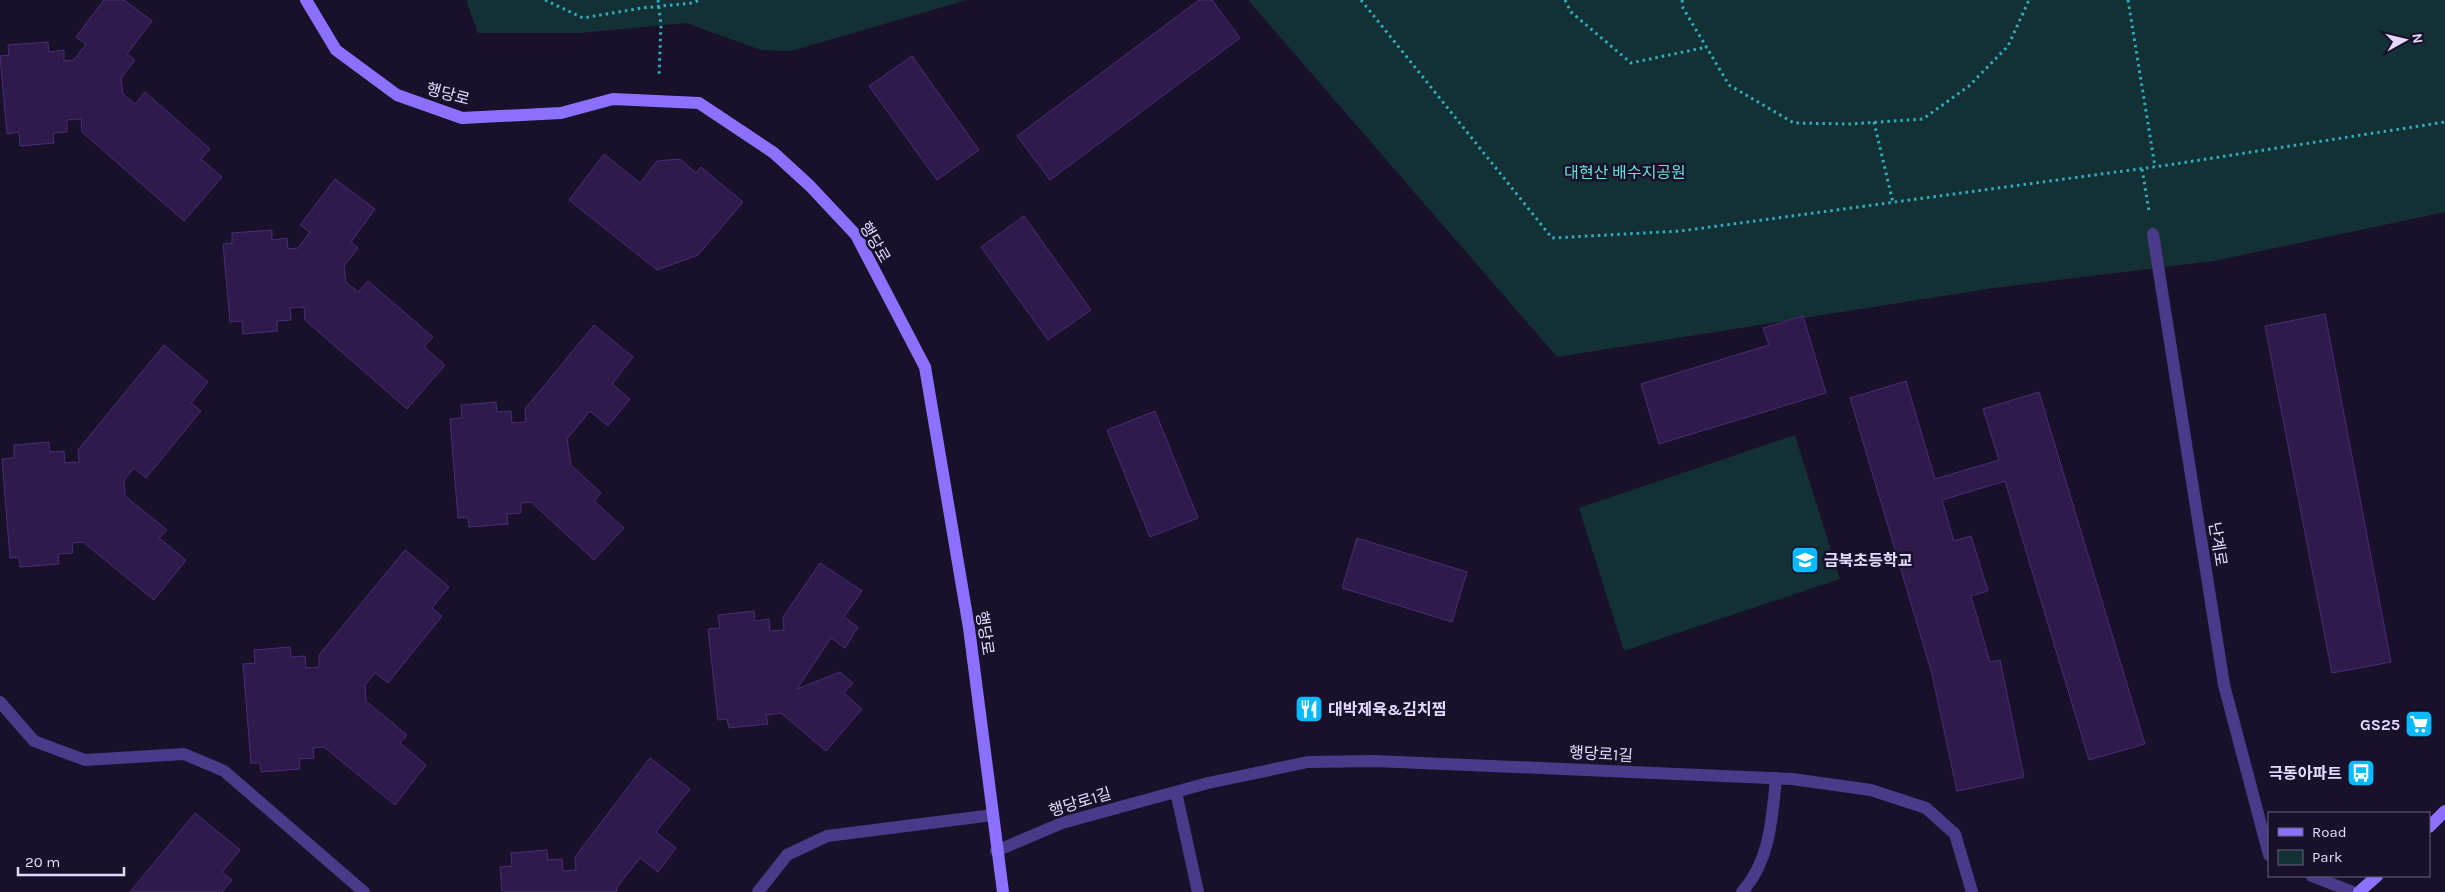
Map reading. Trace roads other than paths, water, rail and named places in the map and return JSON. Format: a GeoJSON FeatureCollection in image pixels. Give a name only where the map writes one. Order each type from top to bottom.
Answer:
{"type":"FeatureCollection","features":[{"type":"Feature","properties":{"kind":"main road","name":"행당로"},"geometry":{"type":"LineString","coordinates":[[306,0],[336,50],[397,96],[462,118],[561,113],[613,99],[699,103],[774,153],[810,186],[856,235],[925,367],[969,628],[996,852],[1003,892]]}},
{"type":"Feature","properties":{"kind":"main road"},"geometry":{"type":"LineString","coordinates":[[2430,826],[2445,811]]}},
{"type":"Feature","properties":{"kind":"main road"},"geometry":{"type":"LineString","coordinates":[[2359,892],[2376,877]]}},
{"type":"Feature","properties":{"kind":"street","name":"난계로"},"geometry":{"type":"LineString","coordinates":[[2153,234],[2224,685],[2268,851]]}},
{"type":"Feature","properties":{"kind":"street"},"geometry":{"type":"LineString","coordinates":[[0,702],[34,741],[85,760],[184,754],[224,771],[364,892]]}},
{"type":"Feature","properties":{"kind":"street","name":"행당로1길"},"geometry":{"type":"LineString","coordinates":[[996,852],[1062,823],[1176,792],[1308,762],[1375,761],[1776,778],[1871,790],[1926,808],[1955,834],[1972,892]]}},
{"type":"Feature","properties":{"kind":"street"},"geometry":{"type":"LineString","coordinates":[[1742,892],[1754,879],[1766,849],[1776,778]]}},
{"type":"Feature","properties":{"kind":"street"},"geometry":{"type":"LineString","coordinates":[[1176,792],[1198,892]]}},
{"type":"Feature","properties":{"kind":"street"},"geometry":{"type":"LineString","coordinates":[[758,892],[787,855],[827,836],[993,816]]}},
{"type":"Feature","properties":{"kind":"street"},"geometry":{"type":"LineString","coordinates":[[2315,877],[2353,892]]}},
{"type":"Feature","properties":{"kind":"place","name":"금북초등학교"},"geometry":{"type":"Point","coordinates":[1805,560]}},
{"type":"Feature","properties":{"kind":"place","name":"대박제육&김치찜"},"geometry":{"type":"Point","coordinates":[1309,709]}},
{"type":"Feature","properties":{"kind":"place","name":"GS25"},"geometry":{"type":"Point","coordinates":[2419,724]}},
{"type":"Feature","properties":{"kind":"place","name":"극동아파트"},"geometry":{"type":"Point","coordinates":[2361,773]}},
{"type":"Feature","properties":{"kind":"park label","name":"대현산 배수지공원"},"geometry":{"type":"Point","coordinates":[1625,172]}}]}
